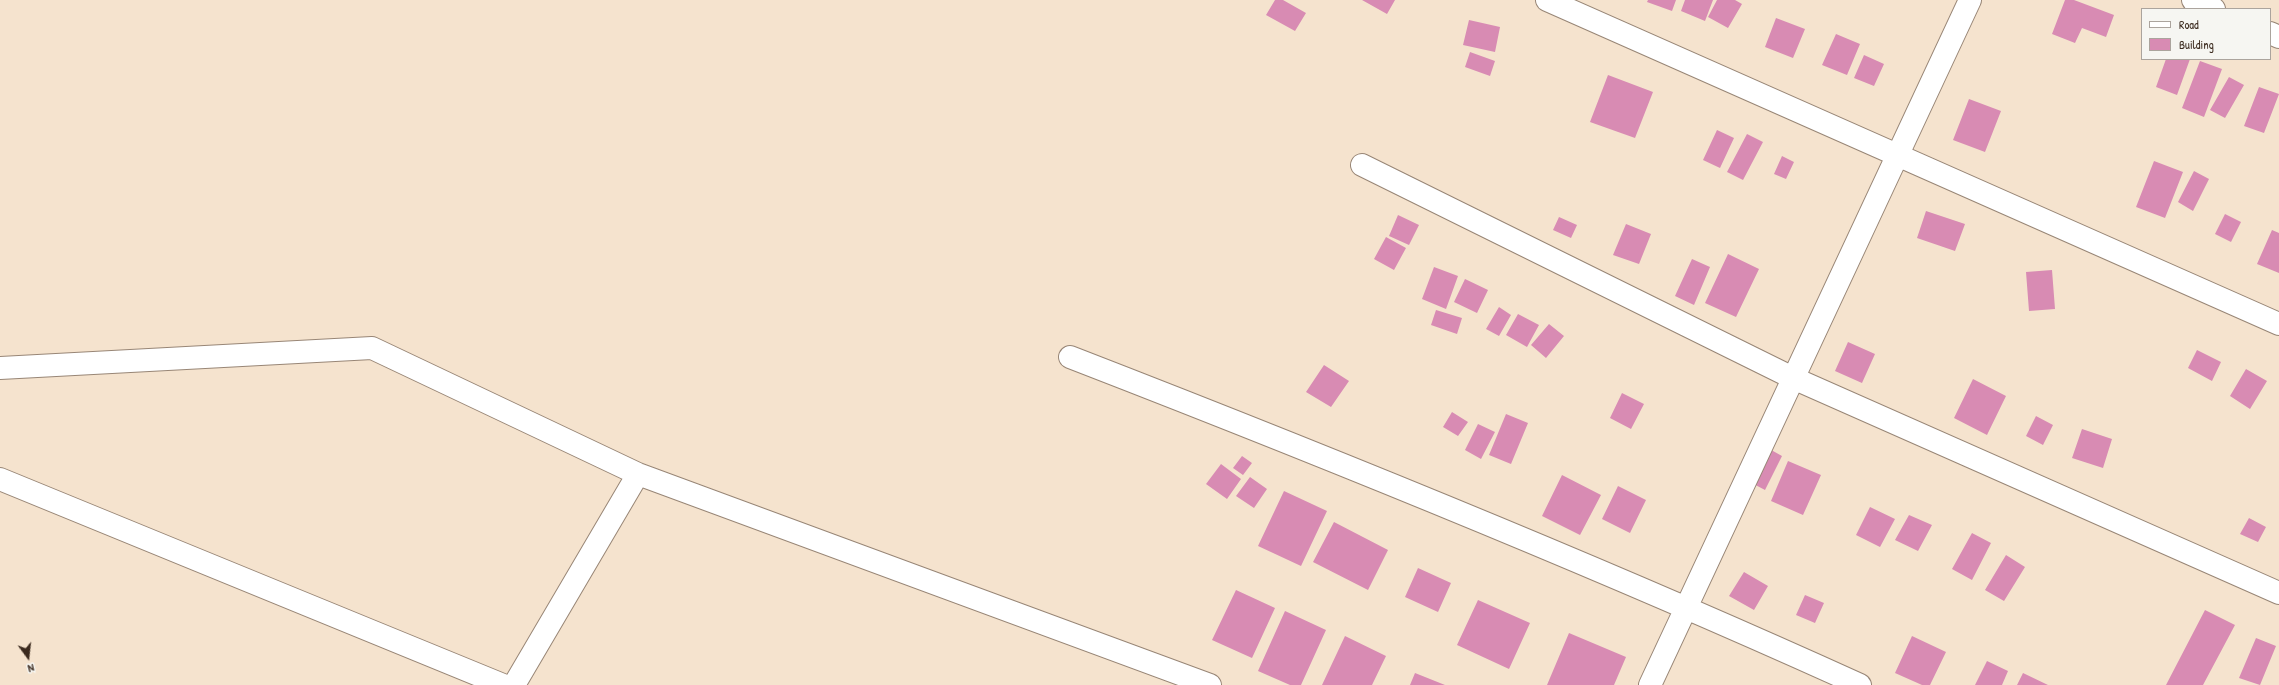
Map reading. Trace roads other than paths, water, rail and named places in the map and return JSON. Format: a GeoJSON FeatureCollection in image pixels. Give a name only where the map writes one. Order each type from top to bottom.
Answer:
{"type":"FeatureCollection","features":[{"type":"Feature","properties":{"kind":"street"},"geometry":{"type":"LineString","coordinates":[[1547,0],[2279,324]]}},
{"type":"Feature","properties":{"kind":"street"},"geometry":{"type":"LineString","coordinates":[[1650,685],[1970,0]]}},
{"type":"Feature","properties":{"kind":"street"},"geometry":{"type":"LineString","coordinates":[[2193,0],[2212,8]]}},
{"type":"Feature","properties":{"kind":"street"},"geometry":{"type":"LineString","coordinates":[[1362,165],[1793,378],[2279,593]]}},
{"type":"Feature","properties":{"kind":"street"},"geometry":{"type":"LineString","coordinates":[[0,368],[372,348],[638,474],[1210,685]]}},
{"type":"Feature","properties":{"kind":"street"},"geometry":{"type":"LineString","coordinates":[[1070,357],[1304,447],[1686,606],[1860,685]]}},
{"type":"Feature","properties":{"kind":"street"},"geometry":{"type":"LineString","coordinates":[[514,685],[638,474]]}},
{"type":"Feature","properties":{"kind":"street"},"geometry":{"type":"LineString","coordinates":[[0,479],[503,685]]}}]}
